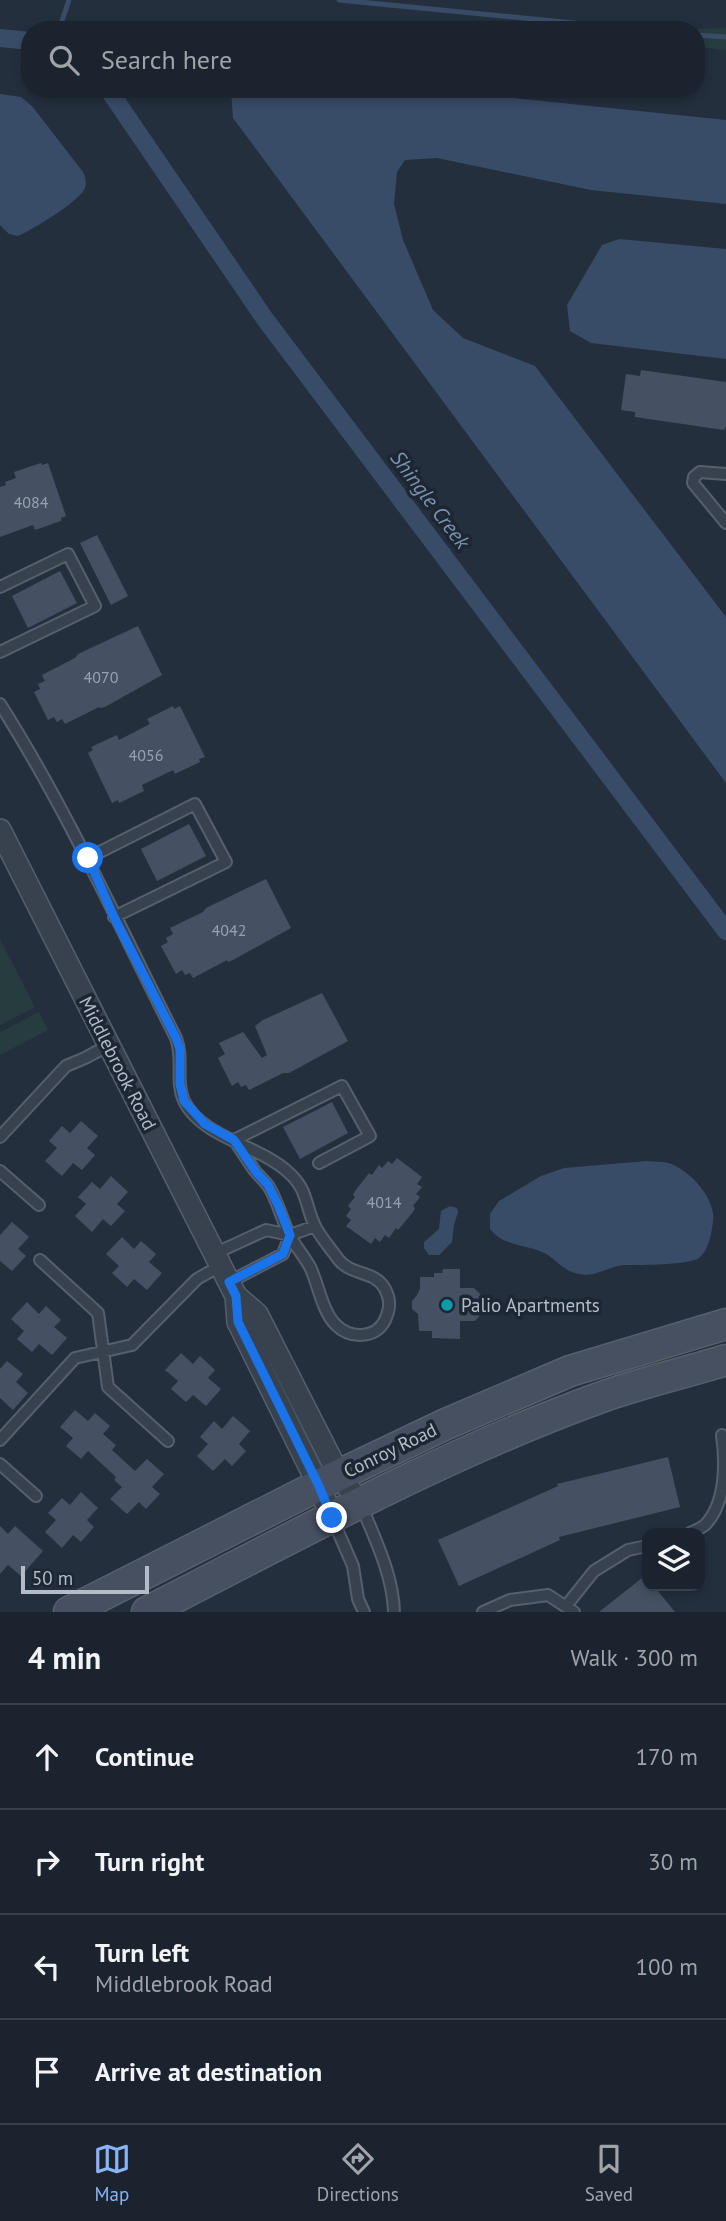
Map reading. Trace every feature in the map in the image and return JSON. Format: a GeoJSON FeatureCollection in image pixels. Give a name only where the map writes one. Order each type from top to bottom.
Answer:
{"type":"FeatureCollection","features":[{"type":"Feature","properties":{"kind":"main road","name":"Conroy Road"},"geometry":{"type":"LineString","coordinates":[[68,1612],[446,1424],[570,1371],[726,1324]]}},
{"type":"Feature","properties":{"kind":"main road","name":"Conroy Road"},"geometry":{"type":"LineString","coordinates":[[147,1612],[360,1503],[473,1450],[599,1398],[726,1360]]}},
{"type":"Feature","properties":{"kind":"street","name":"Middlebrook Road"},"geometry":{"type":"LineString","coordinates":[[0,830],[225,1274],[257,1314],[329,1480],[332,1518]]}},
{"type":"Feature","properties":{"kind":"street","name":"Middlebrook Road"},"geometry":{"type":"LineString","coordinates":[[329,1480],[360,1503]]}},
{"type":"Feature","properties":{"kind":"lane"},"geometry":{"type":"LineString","coordinates":[[726,474],[700,472],[694,477],[693,483],[726,523]]}},
{"type":"Feature","properties":{"kind":"lane"},"geometry":{"type":"LineString","coordinates":[[0,587],[68,554],[95,606],[0,652]]}},
{"type":"Feature","properties":{"kind":"lane"},"geometry":{"type":"LineString","coordinates":[[0,704],[30,752],[88,858],[114,917],[176,1038],[180,1049],[180,1084],[184,1101],[205,1124],[269,1158],[289,1172],[300,1186],[315,1226],[345,1267],[378,1280],[384,1287],[389,1307],[385,1321],[374,1332],[351,1335],[333,1322],[309,1266],[290,1235],[268,1185],[234,1140]]}},
{"type":"Feature","properties":{"kind":"lane"},"geometry":{"type":"LineString","coordinates":[[88,858],[195,804],[226,862],[114,917]]}},
{"type":"Feature","properties":{"kind":"lane"},"geometry":{"type":"LineString","coordinates":[[0,1137],[66,1066],[109,1045]]}},
{"type":"Feature","properties":{"kind":"lane"},"geometry":{"type":"LineString","coordinates":[[234,1140],[342,1086],[370,1136],[319,1163]]}},
{"type":"Feature","properties":{"kind":"lane"},"geometry":{"type":"LineString","coordinates":[[0,1171],[38,1205]]}},
{"type":"Feature","properties":{"kind":"lane"},"geometry":{"type":"LineString","coordinates":[[225,1274],[266,1230],[290,1235],[315,1226]]}},
{"type":"Feature","properties":{"kind":"lane"},"geometry":{"type":"LineString","coordinates":[[0,1440],[75,1359],[132,1345],[197,1279],[225,1274],[283,1254],[290,1235]]}},
{"type":"Feature","properties":{"kind":"lane"},"geometry":{"type":"LineString","coordinates":[[40,1260],[98,1313],[108,1387],[168,1441]]}},
{"type":"Feature","properties":{"kind":"lane"},"geometry":{"type":"LineString","coordinates":[[699,1528],[705,1525],[719,1505],[725,1476],[722,1435]]}},
{"type":"Feature","properties":{"kind":"lane"},"geometry":{"type":"LineString","coordinates":[[0,1464],[36,1496]]}},
{"type":"Feature","properties":{"kind":"lane"},"geometry":{"type":"LineString","coordinates":[[360,1503],[383,1560],[394,1596],[394,1612]]}},
{"type":"Feature","properties":{"kind":"lane"},"geometry":{"type":"LineString","coordinates":[[332,1518],[352,1566],[358,1599],[364,1612]]}},
{"type":"Feature","properties":{"kind":"lane"},"geometry":{"type":"LineString","coordinates":[[483,1612],[510,1600],[548,1595],[570,1609],[594,1571],[628,1550],[642,1547]]}},
{"type":"Feature","properties":{"kind":"green space"},"geometry":{"type":"Polygon","coordinates":[[[726,28],[726,50],[705,48],[705,29],[726,28]]]}},
{"type":"Feature","properties":{"kind":"green space"},"geometry":{"type":"Polygon","coordinates":[[[0,939],[35,1007],[0,1025],[0,939]]]}},
{"type":"Feature","properties":{"kind":"green space"},"geometry":{"type":"Polygon","coordinates":[[[39,1012],[48,1030],[0,1055],[0,1032],[39,1012]]]}},
{"type":"Feature","properties":{"kind":"water"},"geometry":{"type":"Polygon","coordinates":[[[0,94],[21,97],[32,106],[83,172],[86,182],[82,193],[75,200],[18,236],[9,234],[0,225],[0,94]]]}},
{"type":"Feature","properties":{"kind":"water"},"geometry":{"type":"Polygon","coordinates":[[[232,98],[514,98],[726,120],[726,204],[591,190],[437,158],[405,160],[397,172],[394,204],[403,240],[433,310],[463,338],[535,366],[726,617],[726,783],[233,118],[232,98]]]}},
{"type":"Feature","properties":{"kind":"water"},"geometry":{"type":"Polygon","coordinates":[[[619,239],[726,249],[726,359],[591,343],[570,331],[567,305],[602,245],[619,239]]]}},
{"type":"Feature","properties":{"kind":"water"},"geometry":{"type":"Polygon","coordinates":[[[647,1161],[676,1166],[697,1183],[708,1198],[713,1224],[708,1244],[699,1258],[675,1263],[620,1266],[585,1275],[566,1269],[541,1251],[502,1239],[490,1229],[490,1214],[499,1201],[541,1176],[564,1168],[647,1161]]]}},
{"type":"Feature","properties":{"kind":"water"},"geometry":{"type":"Polygon","coordinates":[[[450,1206],[457,1208],[458,1212],[452,1242],[439,1255],[429,1255],[424,1248],[424,1242],[439,1229],[441,1211],[450,1206]]]}},
{"type":"Feature","properties":{"kind":"building"},"geometry":{"type":"Polygon","coordinates":[[[641,370],[726,382],[724,430],[635,417],[635,412],[621,410],[626,374],[640,376],[641,370]]]}},
{"type":"Feature","properties":{"kind":"building"},"geometry":{"type":"Polygon","coordinates":[[[48,463],[66,516],[61,518],[61,521],[35,530],[33,525],[0,537],[0,487],[16,478],[14,472],[48,463]]]}},
{"type":"Feature","properties":{"kind":"building"},"geometry":{"type":"Polygon","coordinates":[[[97,535],[128,596],[111,605],[80,543],[97,535]]]}},
{"type":"Feature","properties":{"kind":"building"},"geometry":{"type":"Polygon","coordinates":[[[60,571],[77,603],[28,628],[12,596],[60,571]]]}},
{"type":"Feature","properties":{"kind":"building"},"geometry":{"type":"Polygon","coordinates":[[[138,626],[162,675],[105,707],[99,707],[65,724],[62,719],[57,722],[54,717],[48,720],[34,692],[40,689],[38,684],[45,681],[42,675],[78,654],[138,626]]]}},
{"type":"Feature","properties":{"kind":"building"},"geometry":{"type":"Polygon","coordinates":[[[173,706],[174,709],[180,706],[205,757],[175,774],[173,770],[142,785],[144,791],[119,803],[118,800],[112,803],[88,753],[93,750],[91,747],[117,735],[119,740],[150,724],[147,719],[173,706]]]}},
{"type":"Feature","properties":{"kind":"building"},"geometry":{"type":"Polygon","coordinates":[[[189,824],[206,856],[157,881],[141,849],[189,824]]]}},
{"type":"Feature","properties":{"kind":"building"},"geometry":{"type":"Polygon","coordinates":[[[266,879],[291,928],[233,960],[227,960],[193,978],[190,973],[185,975],[182,970],[176,974],[161,946],[168,942],[166,938],[173,934],[170,928],[266,879]]]}},
{"type":"Feature","properties":{"kind":"building"},"geometry":{"type":"Polygon","coordinates":[[[322,993],[348,1041],[289,1073],[283,1073],[249,1090],[246,1085],[241,1087],[238,1082],[232,1086],[218,1058],[225,1054],[219,1043],[243,1032],[262,1058],[267,1055],[255,1026],[322,993]]]}},
{"type":"Feature","properties":{"kind":"building"},"geometry":{"type":"Polygon","coordinates":[[[332,1102],[348,1133],[300,1159],[283,1127],[332,1102]]]}},
{"type":"Feature","properties":{"kind":"building"},"geometry":{"type":"Polygon","coordinates":[[[81,1121],[98,1136],[87,1148],[95,1155],[82,1170],[73,1163],[62,1176],[45,1161],[57,1148],[49,1141],[62,1126],[70,1133],[81,1121]]]}},
{"type":"Feature","properties":{"kind":"building"},"geometry":{"type":"Polygon","coordinates":[[[397,1158],[422,1177],[417,1184],[422,1187],[416,1194],[420,1197],[413,1206],[413,1212],[398,1230],[396,1228],[389,1238],[385,1235],[380,1242],[375,1238],[371,1244],[346,1226],[351,1220],[346,1216],[351,1209],[348,1206],[355,1197],[355,1191],[369,1173],[372,1175],[379,1165],[382,1168],[388,1161],[392,1164],[397,1158]]]}},
{"type":"Feature","properties":{"kind":"building"},"geometry":{"type":"Polygon","coordinates":[[[111,1176],[128,1192],[117,1204],[125,1211],[111,1226],[103,1219],[92,1232],[75,1216],[86,1204],[78,1197],[92,1182],[100,1189],[111,1176]]]}},
{"type":"Feature","properties":{"kind":"building"},"geometry":{"type":"Polygon","coordinates":[[[12,1222],[29,1237],[18,1249],[26,1256],[12,1271],[0,1261],[0,1235],[12,1222]]]}},
{"type":"Feature","properties":{"kind":"building"},"geometry":{"type":"Polygon","coordinates":[[[122,1237],[134,1249],[141,1241],[156,1254],[149,1262],[162,1273],[147,1290],[134,1279],[127,1287],[112,1273],[119,1266],[106,1254],[122,1237]]]}},
{"type":"Feature","properties":{"kind":"building","name":"Palio Apartments"},"geometry":{"type":"Polygon","coordinates":[[[443,1269],[460,1269],[460,1288],[474,1288],[482,1296],[482,1313],[475,1321],[460,1321],[460,1339],[432,1338],[432,1331],[419,1331],[418,1314],[412,1309],[412,1301],[420,1289],[420,1277],[434,1277],[434,1273],[442,1273],[443,1269]]]}},
{"type":"Feature","properties":{"kind":"building"},"geometry":{"type":"Polygon","coordinates":[[[27,1302],[39,1314],[46,1306],[61,1320],[54,1327],[67,1338],[52,1355],[39,1344],[32,1352],[17,1339],[24,1331],[11,1319],[27,1302]]]}},
{"type":"Feature","properties":{"kind":"building"},"geometry":{"type":"Polygon","coordinates":[[[181,1353],[193,1364],[200,1356],[215,1370],[208,1378],[221,1389],[206,1406],[193,1395],[186,1402],[171,1389],[178,1381],[165,1370],[181,1353]]]}},
{"type":"Feature","properties":{"kind":"building"},"geometry":{"type":"Polygon","coordinates":[[[7,1361],[23,1374],[16,1382],[28,1393],[13,1410],[0,1398],[0,1369],[7,1361]]]}},
{"type":"Feature","properties":{"kind":"building"},"geometry":{"type":"Polygon","coordinates":[[[75,1410],[88,1421],[95,1413],[110,1426],[103,1434],[116,1445],[112,1450],[135,1471],[147,1459],[164,1474],[152,1487],[160,1494],[146,1509],[139,1502],[127,1514],[110,1499],[122,1487],[114,1480],[116,1477],[88,1451],[81,1459],[66,1446],[73,1438],[60,1427],[75,1410]]]}},
{"type":"Feature","properties":{"kind":"building"},"geometry":{"type":"Polygon","coordinates":[[[233,1416],[250,1431],[239,1444],[246,1451],[232,1466],[225,1459],[213,1471],[197,1456],[208,1444],[200,1437],[214,1421],[222,1429],[233,1416]]]}},
{"type":"Feature","properties":{"kind":"building"},"geometry":{"type":"Polygon","coordinates":[[[668,1457],[680,1507],[559,1537],[560,1540],[459,1586],[438,1540],[558,1486],[557,1484],[668,1457]]]}},
{"type":"Feature","properties":{"kind":"building"},"geometry":{"type":"Polygon","coordinates":[[[81,1492],[98,1508],[87,1520],[94,1527],[81,1542],[73,1535],[62,1548],[45,1532],[56,1520],[48,1513],[62,1498],[70,1505],[81,1492]]]}},
{"type":"Feature","properties":{"kind":"building"},"geometry":{"type":"Polygon","coordinates":[[[0,1526],[8,1534],[15,1526],[43,1551],[21,1576],[8,1565],[0,1574],[0,1526]]]}},
{"type":"Feature","properties":{"kind":"building"},"geometry":{"type":"Polygon","coordinates":[[[642,1578],[642,1591],[658,1591],[675,1612],[599,1612],[642,1578]]]}},
{"type":"Feature","properties":{"kind":"waterway"},"geometry":{"type":"LineString","coordinates":[[62,21],[69,0]]}},
{"type":"Feature","properties":{"kind":"waterway"},"geometry":{"type":"LineString","coordinates":[[339,0],[554,21]]}},
{"type":"Feature","properties":{"kind":"waterway"},"geometry":{"type":"LineString","coordinates":[[705,36],[726,37]]}},
{"type":"Feature","properties":{"kind":"waterway","name":"Shingle Creek"},"geometry":{"type":"LineString","coordinates":[[0,38],[21,40]]}},
{"type":"Feature","properties":{"kind":"waterway","name":"Shingle Creek"},"geometry":{"type":"LineString","coordinates":[[114,98],[265,319],[726,931]]}},
{"type":"Feature","properties":{"kind":"place","name":"Palio Apartments"},"geometry":{"type":"Point","coordinates":[447,1305]}},
{"type":"Feature","properties":{"kind":"route"},"geometry":{"type":"LineString","coordinates":[[88,858],[114,917],[176,1038],[180,1049],[180,1084],[184,1101],[205,1124],[234,1140],[268,1185],[290,1235],[283,1254],[229,1282],[236,1296],[238,1322],[319,1486],[332,1518]]}}]}
